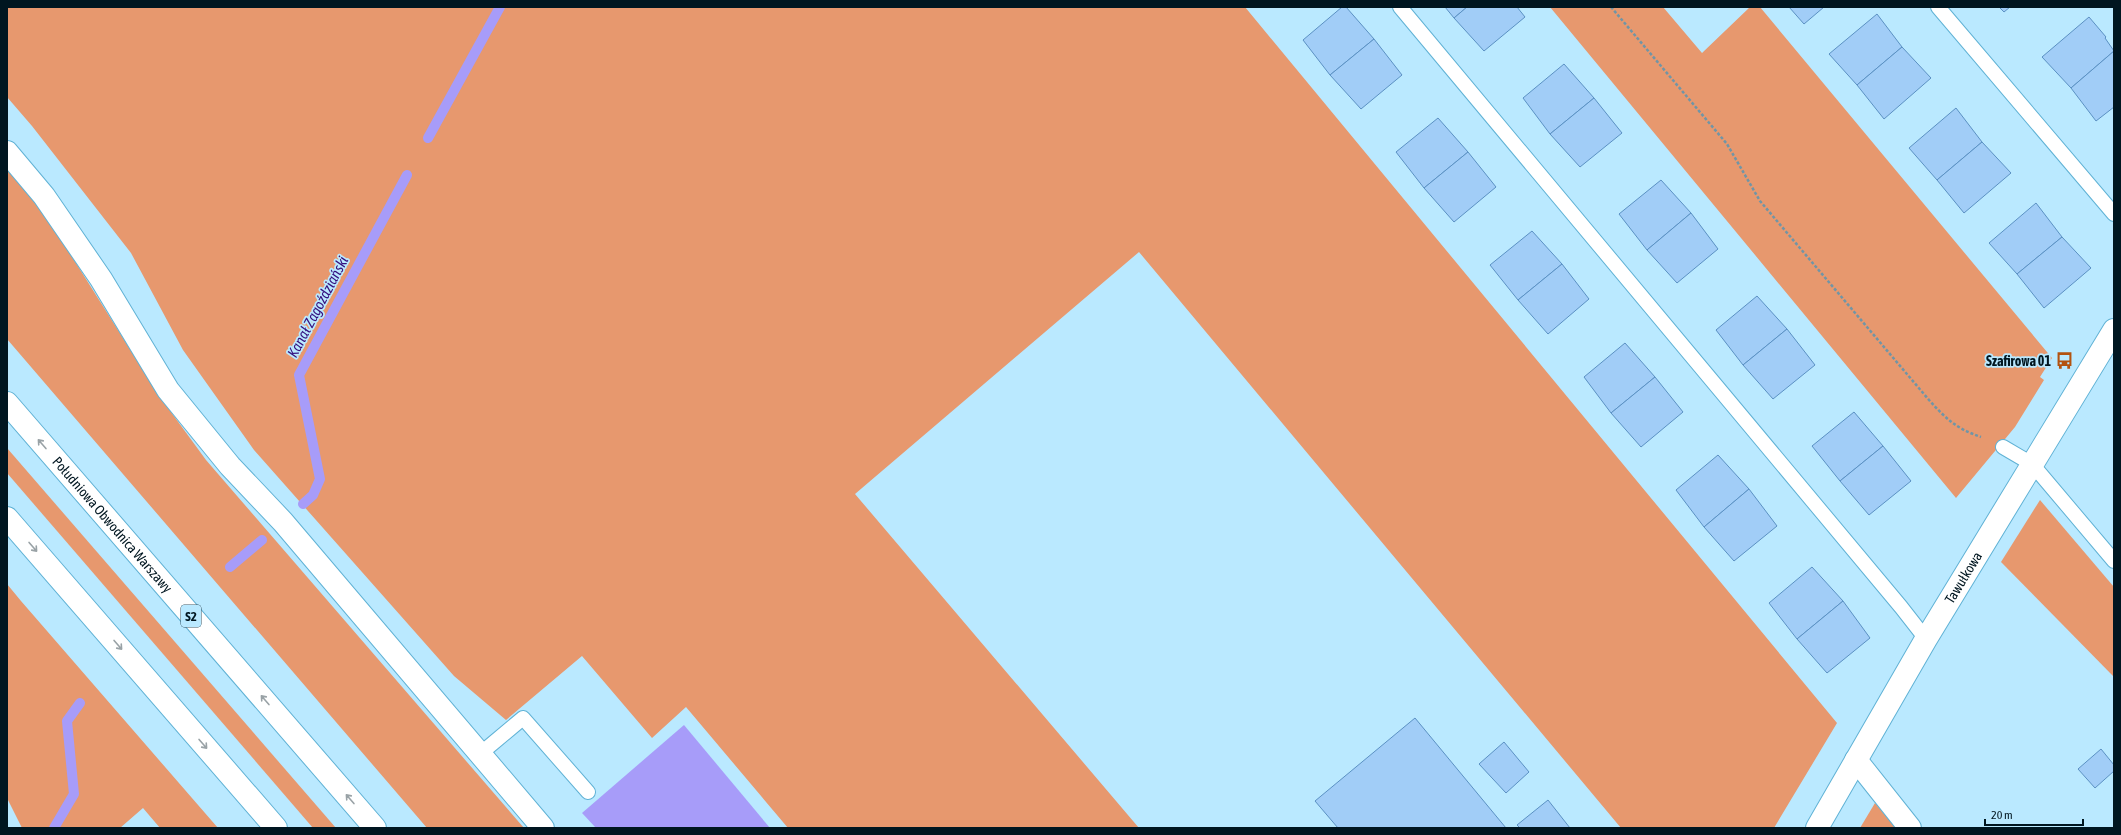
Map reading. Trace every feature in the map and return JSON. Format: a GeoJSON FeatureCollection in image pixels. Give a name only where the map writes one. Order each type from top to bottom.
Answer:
{"type":"FeatureCollection","features":[{"type":"Feature","properties":{"kind":"main road"},"geometry":{"type":"LineString","coordinates":[[7,152],[44,196],[101,278],[168,390],[230,466],[283,522],[543,828]]}},
{"type":"Feature","properties":{"kind":"main road","name":"Tawułkowa"},"geometry":{"type":"LineString","coordinates":[[1817,828],[1926,640],[2114,330]]}},
{"type":"Feature","properties":{"kind":"main road","name":"Południowa Obwodnica Warszawy"},"geometry":{"type":"LineString","coordinates":[[7,403],[375,828]]}},
{"type":"Feature","properties":{"kind":"main road"},"geometry":{"type":"LineString","coordinates":[[7,518],[276,828]]}},
{"type":"Feature","properties":{"kind":"main road"},"geometry":{"type":"LineString","coordinates":[[1856,760],[1910,828]]}},
{"type":"Feature","properties":{"kind":"lane"},"geometry":{"type":"LineString","coordinates":[[1400,7],[1886,589],[1926,640]]}},
{"type":"Feature","properties":{"kind":"lane"},"geometry":{"type":"LineString","coordinates":[[1938,7],[2114,214]]}},
{"type":"Feature","properties":{"kind":"lane"},"geometry":{"type":"LineString","coordinates":[[2003,447],[2032,464],[2114,561]]}},
{"type":"Feature","properties":{"kind":"lane"},"geometry":{"type":"LineString","coordinates":[[480,754],[523,718],[588,792]]}},
{"type":"Feature","properties":{"kind":"path"},"geometry":{"type":"LineString","coordinates":[[1611,7],[1727,144],[1760,201],[1929,400],[1946,419],[1961,430],[1989,439],[2003,447]]}},
{"type":"Feature","properties":{"kind":"shaded area"},"geometry":{"type":"Polygon","coordinates":[[[7,7],[1245,7],[1837,723],[1774,828],[1621,828],[1139,252],[855,494],[1139,828],[788,828],[686,707],[652,738],[582,656],[506,720],[454,676],[254,450],[183,350],[131,253],[32,126],[7,97],[7,7]]]}},
{"type":"Feature","properties":{"kind":"shaded area"},"geometry":{"type":"Polygon","coordinates":[[[1550,7],[1663,7],[1702,53],[1750,7],[1760,7],[2052,358],[2040,377],[2044,380],[2015,427],[1956,498],[1550,7]]]}},
{"type":"Feature","properties":{"kind":"shaded area"},"geometry":{"type":"Polygon","coordinates":[[[7,167],[37,201],[160,397],[206,460],[524,828],[427,828],[7,339],[7,167]]]}},
{"type":"Feature","properties":{"kind":"shaded area"},"geometry":{"type":"Polygon","coordinates":[[[7,448],[336,828],[313,828],[7,473],[7,448]]]}},
{"type":"Feature","properties":{"kind":"shaded area"},"geometry":{"type":"Polygon","coordinates":[[[2040,500],[2114,587],[2114,677],[2001,562],[2040,500]]]}},
{"type":"Feature","properties":{"kind":"shaded area"},"geometry":{"type":"Polygon","coordinates":[[[7,584],[218,828],[160,828],[143,808],[120,828],[22,828],[7,798],[7,584]]]}},
{"type":"Feature","properties":{"kind":"shaded area"},"geometry":{"type":"Polygon","coordinates":[[[684,725],[770,828],[596,828],[582,813],[684,725]]]}},
{"type":"Feature","properties":{"kind":"shaded area"},"geometry":{"type":"Polygon","coordinates":[[[1875,803],[1896,828],[1860,828],[1875,803]]]}},
{"type":"Feature","properties":{"kind":"building"},"geometry":{"type":"Polygon","coordinates":[[[1342,7],[1346,7],[1374,39],[1330,75],[1303,40],[1342,7]]]}},
{"type":"Feature","properties":{"kind":"building"},"geometry":{"type":"Polygon","coordinates":[[[1445,7],[1467,7],[1454,18],[1445,7]]]}},
{"type":"Feature","properties":{"kind":"building"},"geometry":{"type":"Polygon","coordinates":[[[1467,7],[1517,7],[1525,17],[1484,51],[1454,18],[1467,7]]]}},
{"type":"Feature","properties":{"kind":"building"},"geometry":{"type":"Polygon","coordinates":[[[1789,7],[1824,7],[1804,24],[1789,7]]]}},
{"type":"Feature","properties":{"kind":"building"},"geometry":{"type":"Polygon","coordinates":[[[1999,7],[2010,7],[2004,12],[1999,7]]]}},
{"type":"Feature","properties":{"kind":"building"},"geometry":{"type":"Polygon","coordinates":[[[1877,14],[1902,47],[1857,85],[1829,54],[1877,14]]]}},
{"type":"Feature","properties":{"kind":"building"},"geometry":{"type":"Polygon","coordinates":[[[2089,17],[2106,37],[2105,38],[2114,51],[2071,88],[2042,57],[2089,17]]]}},
{"type":"Feature","properties":{"kind":"building"},"geometry":{"type":"Polygon","coordinates":[[[1374,39],[1402,75],[1361,109],[1330,75],[1374,39]]]}},
{"type":"Feature","properties":{"kind":"building"},"geometry":{"type":"Polygon","coordinates":[[[1902,47],[1931,78],[1884,119],[1857,85],[1902,47]]]}},
{"type":"Feature","properties":{"kind":"building"},"geometry":{"type":"Polygon","coordinates":[[[2114,51],[2114,107],[2096,121],[2071,88],[2114,51]]]}},
{"type":"Feature","properties":{"kind":"building"},"geometry":{"type":"Polygon","coordinates":[[[1564,64],[1594,98],[1550,134],[1523,98],[1564,64]]]}},
{"type":"Feature","properties":{"kind":"building"},"geometry":{"type":"Polygon","coordinates":[[[1594,98],[1622,133],[1580,167],[1550,134],[1594,98]]]}},
{"type":"Feature","properties":{"kind":"building"},"geometry":{"type":"Polygon","coordinates":[[[1956,108],[1982,142],[1937,180],[1909,148],[1956,108]]]}},
{"type":"Feature","properties":{"kind":"building"},"geometry":{"type":"Polygon","coordinates":[[[1438,118],[1468,152],[1424,188],[1396,152],[1438,118]]]}},
{"type":"Feature","properties":{"kind":"building"},"geometry":{"type":"Polygon","coordinates":[[[1982,142],[2011,173],[1964,213],[1937,180],[1982,142]]]}},
{"type":"Feature","properties":{"kind":"building"},"geometry":{"type":"Polygon","coordinates":[[[1468,152],[1496,187],[1454,222],[1424,188],[1468,152]]]}},
{"type":"Feature","properties":{"kind":"building"},"geometry":{"type":"Polygon","coordinates":[[[1661,180],[1691,213],[1647,250],[1619,214],[1661,180]]]}},
{"type":"Feature","properties":{"kind":"building"},"geometry":{"type":"Polygon","coordinates":[[[2036,203],[2062,237],[2017,274],[1989,243],[2036,203]]]}},
{"type":"Feature","properties":{"kind":"building"},"geometry":{"type":"Polygon","coordinates":[[[1691,213],[1718,249],[1677,283],[1647,250],[1691,213]]]}},
{"type":"Feature","properties":{"kind":"building"},"geometry":{"type":"Polygon","coordinates":[[[1532,231],[1562,264],[1518,300],[1490,265],[1532,231]]]}},
{"type":"Feature","properties":{"kind":"building"},"geometry":{"type":"Polygon","coordinates":[[[2062,237],[2091,268],[2044,308],[2017,274],[2062,237]]]}},
{"type":"Feature","properties":{"kind":"building"},"geometry":{"type":"Polygon","coordinates":[[[1562,264],[1589,299],[1548,334],[1518,300],[1562,264]]]}},
{"type":"Feature","properties":{"kind":"building"},"geometry":{"type":"Polygon","coordinates":[[[1757,296],[1787,329],[1743,365],[1716,330],[1757,296]]]}},
{"type":"Feature","properties":{"kind":"building"},"geometry":{"type":"Polygon","coordinates":[[[1787,329],[1815,365],[1773,399],[1743,365],[1787,329]]]}},
{"type":"Feature","properties":{"kind":"building"},"geometry":{"type":"Polygon","coordinates":[[[1625,343],[1655,377],[1611,413],[1584,377],[1625,343]]]}},
{"type":"Feature","properties":{"kind":"building"},"geometry":{"type":"Polygon","coordinates":[[[1655,377],[1683,412],[1641,447],[1611,413],[1655,377]]]}},
{"type":"Feature","properties":{"kind":"building"},"geometry":{"type":"Polygon","coordinates":[[[1854,412],[1883,446],[1840,481],[1812,446],[1854,412]]]}},
{"type":"Feature","properties":{"kind":"building"},"geometry":{"type":"Polygon","coordinates":[[[1883,446],[1911,481],[1869,515],[1840,481],[1883,446]]]}},
{"type":"Feature","properties":{"kind":"building"},"geometry":{"type":"Polygon","coordinates":[[[1718,455],[1749,489],[1704,527],[1676,490],[1718,455]]]}},
{"type":"Feature","properties":{"kind":"building"},"geometry":{"type":"Polygon","coordinates":[[[1749,489],[1777,526],[1734,561],[1704,527],[1749,489]]]}},
{"type":"Feature","properties":{"kind":"building"},"geometry":{"type":"Polygon","coordinates":[[[1812,567],[1843,601],[1797,639],[1769,603],[1812,567]]]}},
{"type":"Feature","properties":{"kind":"building"},"geometry":{"type":"Polygon","coordinates":[[[1843,601],[1870,638],[1827,673],[1797,639],[1843,601]]]}},
{"type":"Feature","properties":{"kind":"building"},"geometry":{"type":"Polygon","coordinates":[[[1415,718],[1506,828],[1338,828],[1315,801],[1415,718]]]}},
{"type":"Feature","properties":{"kind":"building"},"geometry":{"type":"Polygon","coordinates":[[[1504,742],[1529,772],[1506,793],[1479,764],[1504,742]]]}},
{"type":"Feature","properties":{"kind":"building"},"geometry":{"type":"Polygon","coordinates":[[[2101,749],[2114,765],[2114,771],[2095,788],[2078,769],[2101,749]]]}},
{"type":"Feature","properties":{"kind":"building"},"geometry":{"type":"Polygon","coordinates":[[[1548,800],[1570,828],[1520,828],[1517,825],[1548,800]]]}},
{"type":"Feature","properties":{"kind":"waterway","name":"Kanał Zagoździański"},"geometry":{"type":"LineString","coordinates":[[428,138],[500,7]]}},
{"type":"Feature","properties":{"kind":"waterway","name":"Kanał Zagoździański"},"geometry":{"type":"LineString","coordinates":[[303,504],[313,495],[320,479],[299,375],[407,175]]}},
{"type":"Feature","properties":{"kind":"waterway","name":"Kanał Zagoździański"},"geometry":{"type":"LineString","coordinates":[[230,567],[262,540]]}},
{"type":"Feature","properties":{"kind":"waterway","name":"Kanał Zagoździański"},"geometry":{"type":"LineString","coordinates":[[54,828],[74,794],[67,721],[80,703]]}},
{"type":"Feature","properties":{"kind":"place","name":"Szafirowa 01"},"geometry":{"type":"Point","coordinates":[2064,361]}}]}
